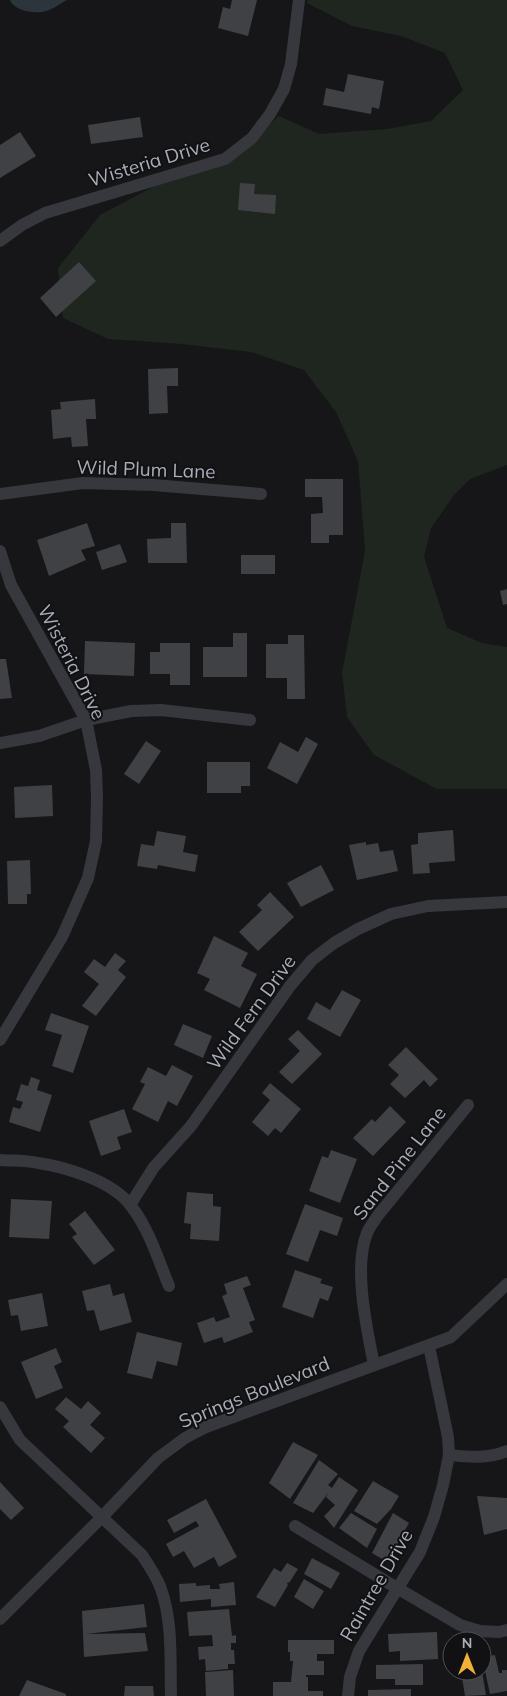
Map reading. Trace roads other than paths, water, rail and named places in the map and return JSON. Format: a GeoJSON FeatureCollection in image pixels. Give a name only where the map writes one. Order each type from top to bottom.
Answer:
{"type":"FeatureCollection","features":[{"type":"Feature","properties":{"kind":"street","name":"Wisteria Drive"},"geometry":{"type":"LineString","coordinates":[[0,241],[22,225],[44,214],[225,159],[252,138],[270,114],[284,89],[291,64],[299,0]]}},
{"type":"Feature","properties":{"kind":"street","name":"Wild Plum Lane"},"geometry":{"type":"LineString","coordinates":[[0,494],[83,483],[153,485],[261,494]]}},
{"type":"Feature","properties":{"kind":"street","name":"Wisteria Drive"},"geometry":{"type":"LineString","coordinates":[[0,551],[10,585],[86,720],[96,770],[97,798],[96,841],[88,878],[62,937],[0,1040]]}},
{"type":"Feature","properties":{"kind":"street"},"geometry":{"type":"LineString","coordinates":[[0,743],[39,736],[86,720],[131,711],[161,710],[250,720]]}},
{"type":"Feature","properties":{"kind":"street","name":"Wild Fern Drive"},"geometry":{"type":"LineString","coordinates":[[130,1204],[154,1167],[191,1126],[290,986],[312,960],[334,943],[358,929],[391,914],[428,906],[507,902]]}},
{"type":"Feature","properties":{"kind":"street","name":"Sand Pine Lane"},"geometry":{"type":"LineString","coordinates":[[374,1365],[363,1312],[362,1251],[367,1232],[468,1105]]}},
{"type":"Feature","properties":{"kind":"street"},"geometry":{"type":"LineString","coordinates":[[0,1160],[38,1162],[79,1173],[108,1187],[130,1204],[146,1231],[169,1286]]}},
{"type":"Feature","properties":{"kind":"street","name":"Springs Boulevard"},"geometry":{"type":"LineString","coordinates":[[0,1619],[158,1458],[185,1438],[206,1427],[451,1337],[507,1284]]}},
{"type":"Feature","properties":{"kind":"street","name":"Raintree Drive"},"geometry":{"type":"LineString","coordinates":[[348,1696],[350,1677],[359,1651],[420,1552],[434,1517],[443,1485],[449,1455],[448,1437],[429,1346]]}},
{"type":"Feature","properties":{"kind":"street"},"geometry":{"type":"LineString","coordinates":[[1,1411],[20,1440],[142,1555],[161,1588],[169,1634],[171,1696]]}},
{"type":"Feature","properties":{"kind":"street"},"geometry":{"type":"LineString","coordinates":[[449,1455],[474,1458],[495,1456],[507,1451]]}},
{"type":"Feature","properties":{"kind":"street"},"geometry":{"type":"LineString","coordinates":[[295,1526],[460,1625],[480,1631],[499,1632],[507,1630]]}}]}
